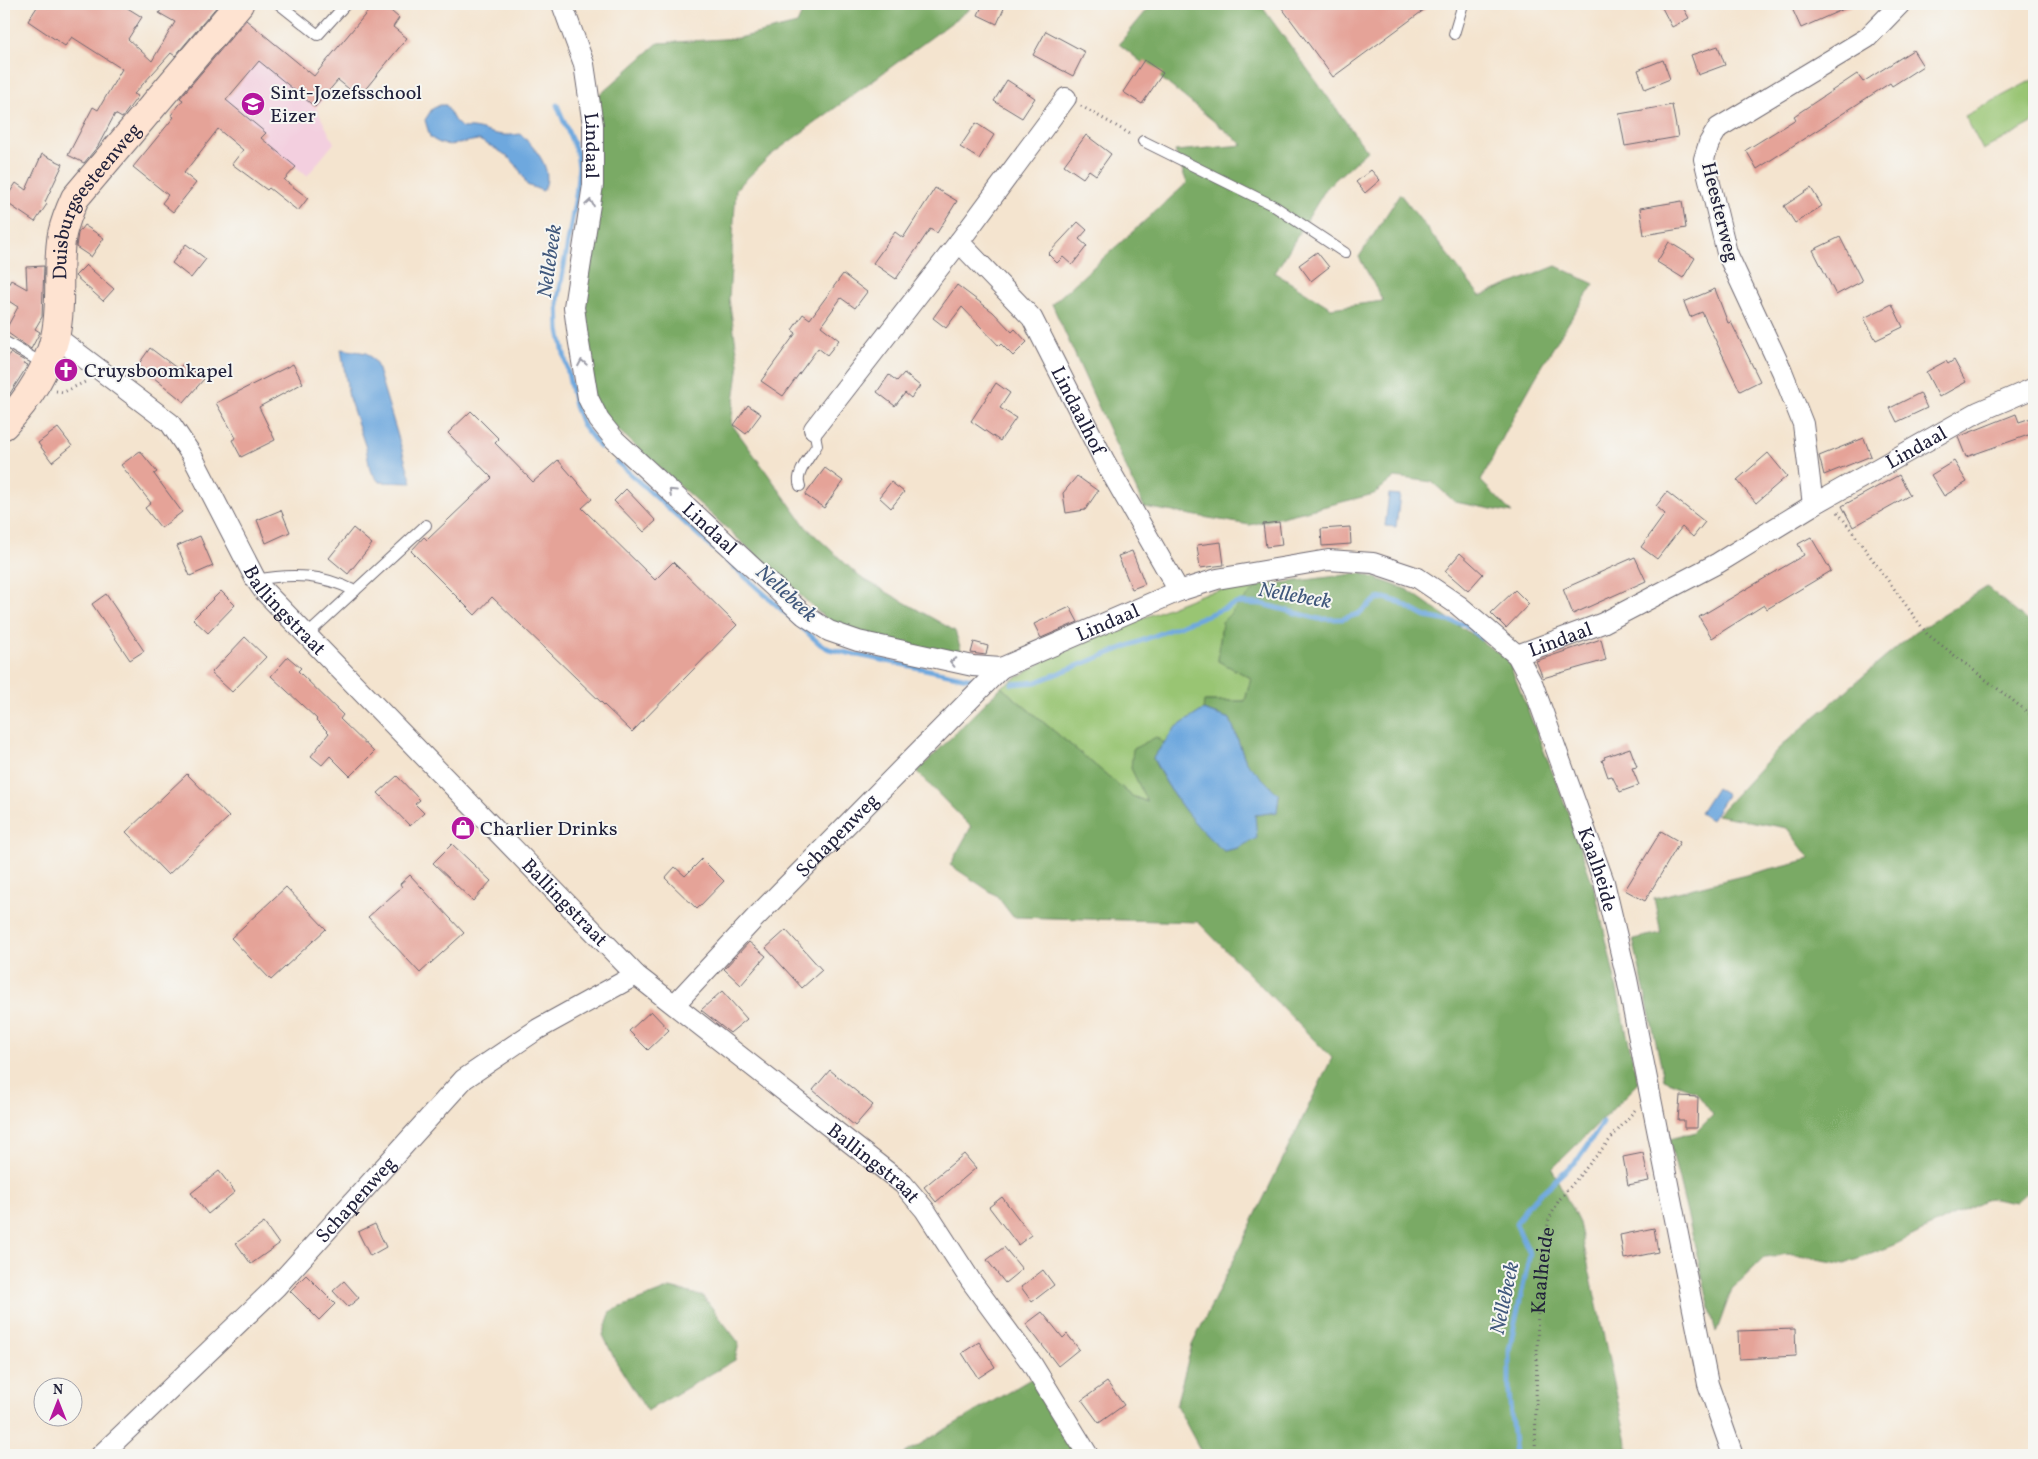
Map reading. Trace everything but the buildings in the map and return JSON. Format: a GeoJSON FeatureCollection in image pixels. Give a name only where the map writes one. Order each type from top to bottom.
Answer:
{"type":"FeatureCollection","features":[{"type":"Feature","properties":{"kind":"street","name":"Duisburgsesteenweg"},"geometry":{"type":"LineString","coordinates":[[4,425],[33,388],[46,365],[55,336],[62,235],[76,198],[240,4]]}},
{"type":"Feature","properties":{"kind":"street","name":"Lindaal"},"geometry":{"type":"LineString","coordinates":[[562,4],[584,64],[593,125],[593,185],[574,307],[588,398],[599,420],[615,440],[804,615],[829,630],[858,641],[973,666],[1001,668],[1179,591],[1217,579],[1328,560],[1373,563],[1418,578],[1458,605],[1517,656],[1603,623],[1718,563],[1820,501],[1978,412],[2034,388]]}},
{"type":"Feature","properties":{"kind":"street","name":"Heesterweg"},"geometry":{"type":"LineString","coordinates":[[1820,501],[1803,424],[1782,372],[1727,253],[1704,159],[1709,143],[1718,128],[1867,38],[1900,4]]}},
{"type":"Feature","properties":{"kind":"street"},"geometry":{"type":"LineString","coordinates":[[814,429],[959,242],[1066,98]]}},
{"type":"Feature","properties":{"kind":"street","name":"Lindaalhof"},"geometry":{"type":"LineString","coordinates":[[959,242],[1032,318],[1104,460],[1179,591]]}},
{"type":"Feature","properties":{"kind":"street","name":"Ballingstraat"},"geometry":{"type":"LineString","coordinates":[[55,336],[170,423],[191,454],[256,580],[636,974],[903,1184],[925,1210],[971,1282],[1032,1364],[1088,1455]]}},
{"type":"Feature","properties":{"kind":"street","name":"Kaalheide"},"geometry":{"type":"LineString","coordinates":[[1517,656],[1533,685],[1604,882],[1627,979],[1708,1384],[1733,1455]]}},
{"type":"Feature","properties":{"kind":"street","name":"Schapenweg"},"geometry":{"type":"LineString","coordinates":[[675,1004],[754,918],[1001,668]]}},
{"type":"Feature","properties":{"kind":"street","name":"Schapenweg"},"geometry":{"type":"LineString","coordinates":[[101,1455],[276,1288],[464,1079],[538,1029],[636,974]]}},
{"type":"Feature","properties":{"kind":"lane"},"geometry":{"type":"LineString","coordinates":[[279,4],[318,35],[346,4]]}},
{"type":"Feature","properties":{"kind":"lane"},"geometry":{"type":"LineString","coordinates":[[1454,34],[1463,4]]}},
{"type":"Feature","properties":{"kind":"lane"},"geometry":{"type":"LineString","coordinates":[[1143,141],[1274,206],[1345,253]]}},
{"type":"Feature","properties":{"kind":"lane"},"geometry":{"type":"LineString","coordinates":[[4,341],[46,365]]}},
{"type":"Feature","properties":{"kind":"lane"},"geometry":{"type":"LineString","coordinates":[[800,486],[798,482],[800,473],[817,445],[814,429]]}},
{"type":"Feature","properties":{"kind":"lane"},"geometry":{"type":"LineString","coordinates":[[307,635],[426,525]]}},
{"type":"Feature","properties":{"kind":"lane"},"geometry":{"type":"LineString","coordinates":[[256,580],[281,575],[310,575],[337,582],[355,591]]}},
{"type":"Feature","properties":{"kind":"path"},"geometry":{"type":"LineString","coordinates":[[1066,98],[1143,141]]}},
{"type":"Feature","properties":{"kind":"path"},"geometry":{"type":"LineString","coordinates":[[33,388],[64,392],[104,374]]}},
{"type":"Feature","properties":{"kind":"path"},"geometry":{"type":"LineString","coordinates":[[1820,501],[1928,634],[2034,717]]}},
{"type":"Feature","properties":{"kind":"path","name":"Kaalheide"},"geometry":{"type":"LineString","coordinates":[[1535,1455],[1538,1301],[1543,1248],[1549,1219],[1560,1200],[1650,1093]]}},
{"type":"Feature","properties":{"kind":"shaded area","name":"Sint-Jozefsschool Eizer"},"geometry":{"type":"Polygon","coordinates":[[[242,16],[331,89],[316,108],[334,143],[307,176],[296,167],[282,181],[277,177],[267,190],[232,164],[243,150],[177,95],[242,16]]]}},
{"type":"Feature","properties":{"kind":"green space"},"geometry":{"type":"Polygon","coordinates":[[[806,4],[959,4],[970,9],[771,155],[736,189],[729,299],[739,364],[731,423],[806,527],[860,577],[955,631],[964,659],[844,635],[594,408],[582,304],[594,100],[658,43],[739,38],[797,24],[806,4]]]}},
{"type":"Feature","properties":{"kind":"green space"},"geometry":{"type":"Polygon","coordinates":[[[1152,4],[1260,4],[1367,151],[1327,187],[1275,273],[1331,308],[1383,301],[1359,257],[1400,194],[1480,296],[1556,266],[1594,284],[1534,381],[1481,481],[1512,513],[1455,502],[1432,482],[1395,477],[1374,494],[1250,525],[1144,507],[1052,304],[1187,183],[1175,151],[1243,145],[1119,44],[1152,4]]]}},
{"type":"Feature","properties":{"kind":"green space"},"geometry":{"type":"Polygon","coordinates":[[[2034,79],[2034,122],[1983,150],[1965,116],[2034,79]]]}},
{"type":"Feature","properties":{"kind":"green space"},"geometry":{"type":"Polygon","coordinates":[[[1361,573],[1408,590],[1508,660],[1565,804],[1596,894],[1638,1084],[1552,1169],[1579,1223],[1628,1447],[1625,1455],[1203,1455],[1176,1405],[1192,1345],[1332,1058],[1198,922],[1013,917],[997,896],[950,865],[971,827],[917,772],[1001,687],[1132,796],[1147,802],[1131,768],[1133,749],[1156,737],[1164,743],[1153,759],[1184,809],[1203,831],[1225,851],[1238,848],[1255,815],[1277,812],[1279,795],[1246,762],[1230,719],[1203,710],[1204,701],[1245,701],[1251,678],[1218,661],[1222,622],[1258,586],[1361,573]]]}},
{"type":"Feature","properties":{"kind":"green space"},"geometry":{"type":"Polygon","coordinates":[[[1250,584],[1258,586],[1222,622],[1218,661],[1251,678],[1245,701],[1205,701],[1203,710],[1175,728],[1164,743],[1156,737],[1131,768],[1148,802],[1132,796],[1001,687],[1046,660],[1101,635],[1203,594],[1250,584]]]}},
{"type":"Feature","properties":{"kind":"green space"},"geometry":{"type":"Polygon","coordinates":[[[1987,587],[2034,627],[2034,1185],[2015,1203],[1988,1198],[1892,1246],[1845,1264],[1788,1254],[1765,1257],[1732,1289],[1716,1333],[1669,1139],[1696,1132],[1713,1115],[1696,1092],[1664,1079],[1633,939],[1661,933],[1654,898],[1810,859],[1787,828],[1717,815],[1780,747],[1914,633],[1987,587]]]}},
{"type":"Feature","properties":{"kind":"green space"},"geometry":{"type":"Polygon","coordinates":[[[670,1288],[703,1296],[739,1343],[735,1360],[647,1411],[615,1360],[603,1335],[611,1311],[670,1288]]]}},
{"type":"Feature","properties":{"kind":"green space"},"geometry":{"type":"Polygon","coordinates":[[[1034,1377],[1080,1455],[902,1455],[1034,1377]]]}},
{"type":"Feature","properties":{"kind":"water"},"geometry":{"type":"Polygon","coordinates":[[[440,105],[446,105],[454,120],[462,128],[477,129],[502,135],[520,134],[537,152],[545,167],[547,175],[543,191],[527,185],[518,168],[508,157],[479,140],[448,145],[442,144],[430,137],[425,120],[432,109],[440,105]]]}},
{"type":"Feature","properties":{"kind":"water"},"geometry":{"type":"Polygon","coordinates":[[[341,349],[367,353],[376,363],[412,483],[379,482],[370,470],[366,448],[349,398],[341,349]]]}},
{"type":"Feature","properties":{"kind":"water"},"geometry":{"type":"Polygon","coordinates":[[[1389,494],[1400,495],[1396,527],[1385,526],[1389,494]]]}},
{"type":"Feature","properties":{"kind":"water"},"geometry":{"type":"Polygon","coordinates":[[[1203,710],[1230,719],[1246,762],[1279,795],[1277,812],[1255,815],[1257,838],[1238,848],[1224,851],[1213,842],[1184,809],[1167,784],[1153,758],[1175,728],[1203,710]]]}},
{"type":"Feature","properties":{"kind":"water"},"geometry":{"type":"Polygon","coordinates":[[[1716,788],[1727,795],[1711,820],[1700,813],[1716,788]]]}},
{"type":"Feature","properties":{"kind":"waterway","name":"Nellebeek"},"geometry":{"type":"LineString","coordinates":[[557,105],[577,153],[579,167],[576,196],[558,300],[559,330],[575,406],[582,424],[600,447]]}},
{"type":"Feature","properties":{"kind":"waterway","name":"Nellebeek"},"geometry":{"type":"LineString","coordinates":[[617,462],[820,644],[829,649],[972,679]]}},
{"type":"Feature","properties":{"kind":"waterway","name":"Nellebeek"},"geometry":{"type":"LineString","coordinates":[[1012,684],[1036,682],[1238,603],[1262,604],[1319,619],[1342,619],[1358,614],[1377,599],[1385,598],[1398,602],[1426,617],[1465,624],[1481,638]]}},
{"type":"Feature","properties":{"kind":"waterway","name":"Nellebeek"},"geometry":{"type":"LineString","coordinates":[[1515,1455],[1509,1393],[1509,1350],[1530,1254],[1516,1224],[1527,1206],[1579,1158],[1603,1123]]}},
{"type":"Feature","properties":{"kind":"place","name":"Sint-Jozefsschool Eizer"},"geometry":{"type":"Point","coordinates":[253,104]}},
{"type":"Feature","properties":{"kind":"place","name":"Cruysboomkapel"},"geometry":{"type":"Point","coordinates":[66,370]}},
{"type":"Feature","properties":{"kind":"place","name":"Charlier Drinks"},"geometry":{"type":"Point","coordinates":[463,828]}}]}
